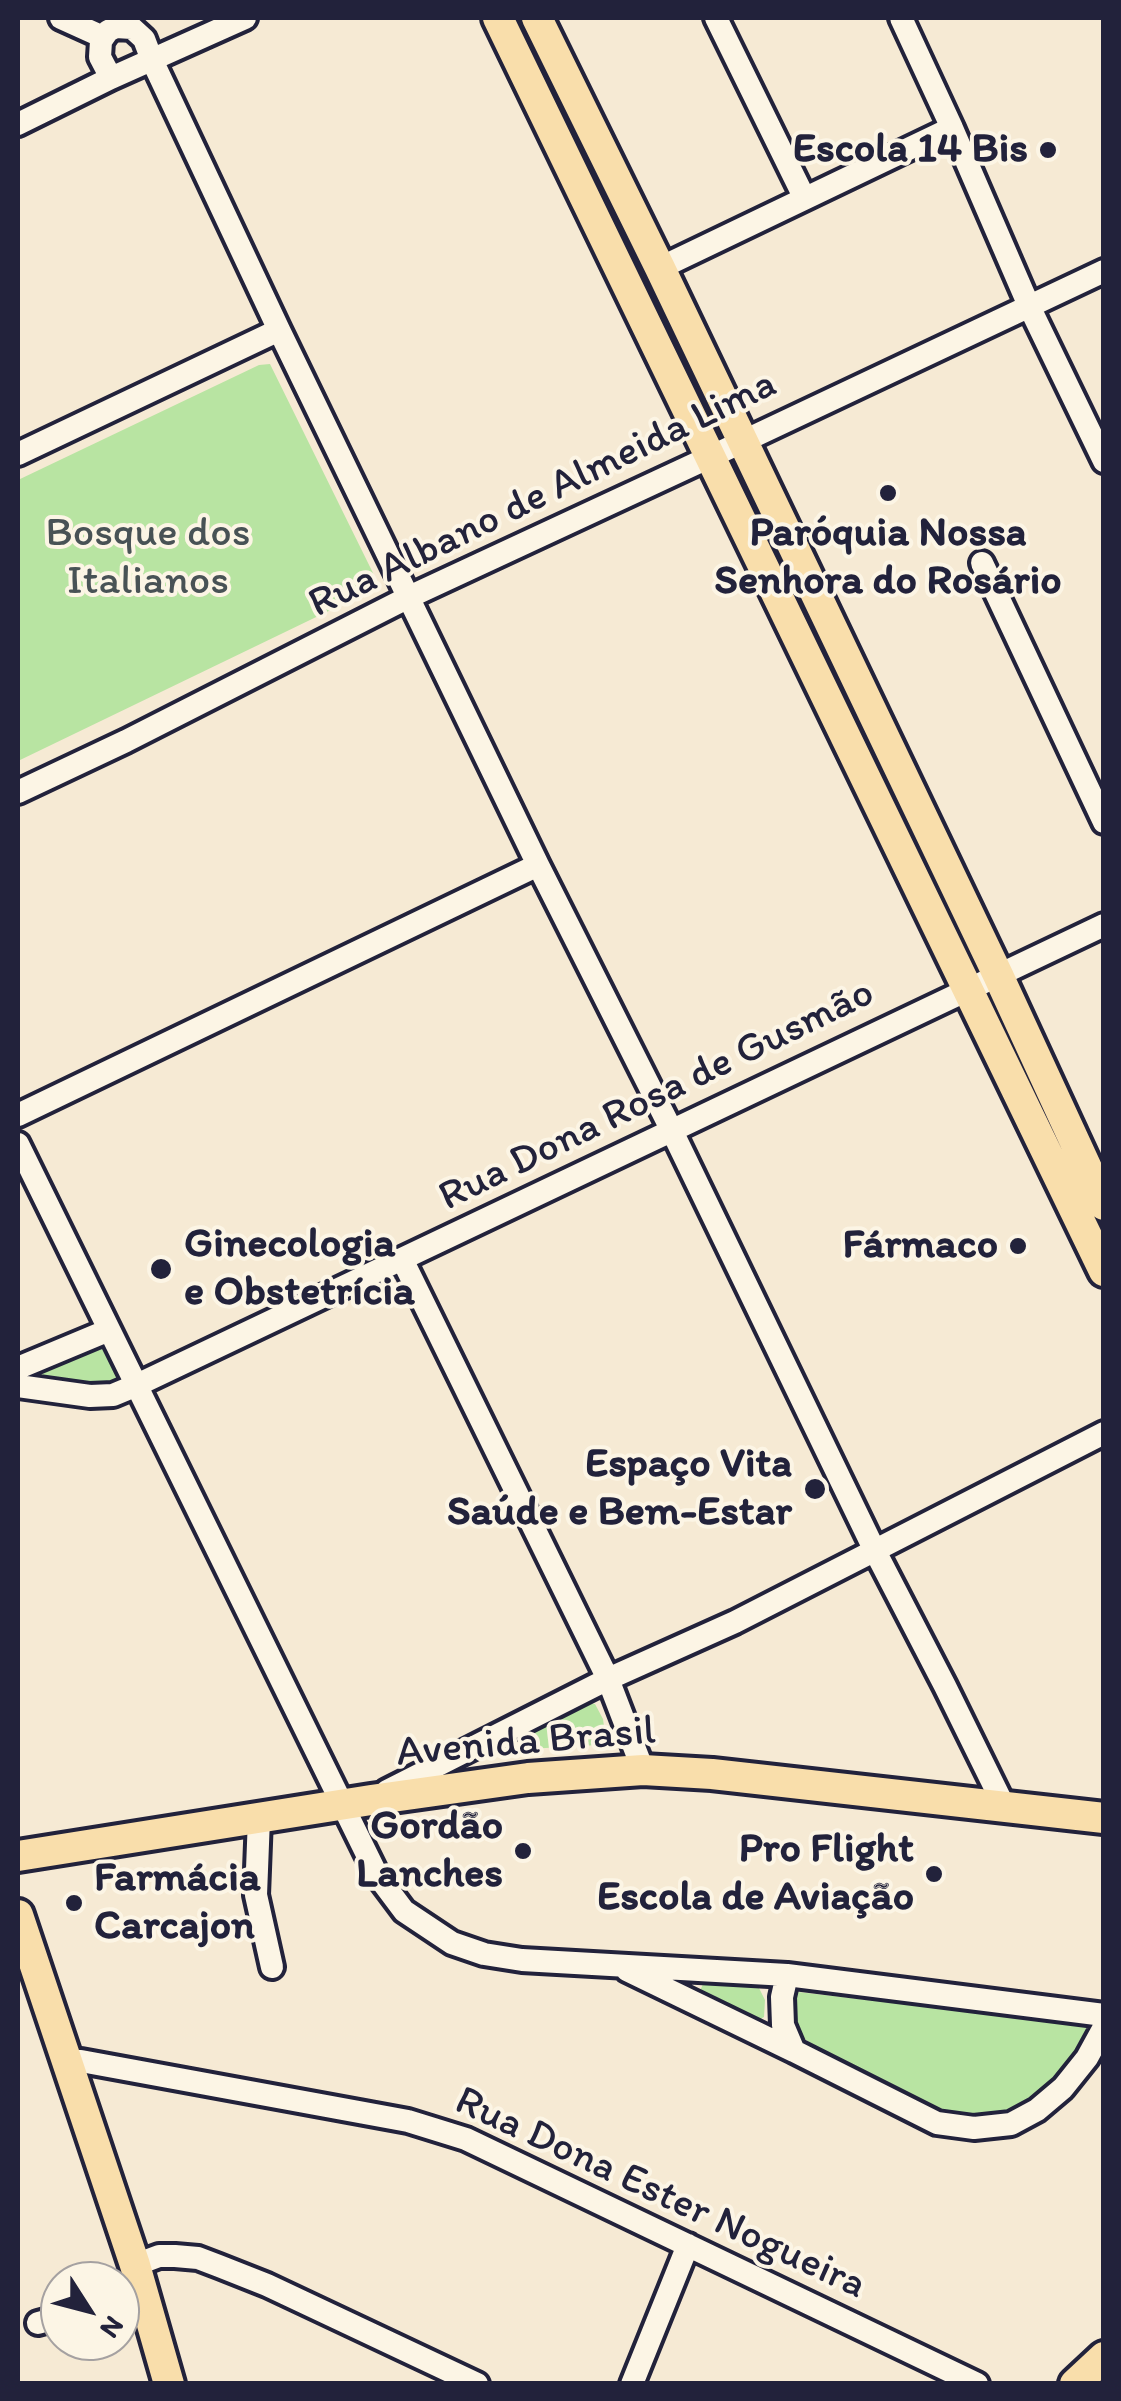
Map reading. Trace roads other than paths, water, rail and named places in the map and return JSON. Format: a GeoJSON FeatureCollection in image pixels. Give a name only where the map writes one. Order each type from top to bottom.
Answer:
{"type":"FeatureCollection","features":[{"type":"Feature","properties":{"kind":"main road"},"geometry":{"type":"LineString","coordinates":[[498,18],[1104,1272]]}},
{"type":"Feature","properties":{"kind":"main road"},"geometry":{"type":"LineString","coordinates":[[537,18],[743,440],[1104,1204]]}},
{"type":"Feature","properties":{"kind":"main road","name":"Avenida Brasil"},"geometry":{"type":"LineString","coordinates":[[18,1856],[528,1778],[643,1770],[712,1774],[1104,1818]]}},
{"type":"Feature","properties":{"kind":"main road"},"geometry":{"type":"LineString","coordinates":[[18,1915],[134,2261]]}},
{"type":"Feature","properties":{"kind":"main road"},"geometry":{"type":"LineString","coordinates":[[140,2318],[170,2384]]}},
{"type":"Feature","properties":{"kind":"main road"},"geometry":{"type":"LineString","coordinates":[[1075,2384],[1104,2357]]}},
{"type":"Feature","properties":{"kind":"street"},"geometry":{"type":"LineString","coordinates":[[60,18],[109,28],[124,26],[144,38],[279,330],[538,865],[1004,1808]]}},
{"type":"Feature","properties":{"kind":"street"},"geometry":{"type":"LineString","coordinates":[[18,124],[245,18]]}},
{"type":"Feature","properties":{"kind":"street"},"geometry":{"type":"LineString","coordinates":[[716,18],[804,197]]}},
{"type":"Feature","properties":{"kind":"street"},"geometry":{"type":"LineString","coordinates":[[900,18],[1104,461]]}},
{"type":"Feature","properties":{"kind":"street"},"geometry":{"type":"LineString","coordinates":[[109,28],[99,53],[111,78]]}},
{"type":"Feature","properties":{"kind":"street"},"geometry":{"type":"LineString","coordinates":[[660,268],[952,128]]}},
{"type":"Feature","properties":{"kind":"street","name":"Rua Albano de Almeida Lima"},"geometry":{"type":"LineString","coordinates":[[18,792],[126,742],[408,597],[1104,271]]}},
{"type":"Feature","properties":{"kind":"street"},"geometry":{"type":"LineString","coordinates":[[18,454],[279,330]]}},
{"type":"Feature","properties":{"kind":"street"},"geometry":{"type":"LineString","coordinates":[[982,563],[1104,822]]}},
{"type":"Feature","properties":{"kind":"street"},"geometry":{"type":"LineString","coordinates":[[18,1116],[538,865]]}},
{"type":"Feature","properties":{"kind":"street","name":"Rua Dona Rosa de Gusmão"},"geometry":{"type":"LineString","coordinates":[[18,1386],[90,1396],[113,1395],[137,1385],[1104,925]]}},
{"type":"Feature","properties":{"kind":"street"},"geometry":{"type":"LineString","coordinates":[[18,1144],[137,1385],[356,1802],[377,1875],[404,1910],[452,1943],[484,1954],[522,1960],[787,1975],[1104,2015]]}},
{"type":"Feature","properties":{"kind":"street"},"geometry":{"type":"LineString","coordinates":[[402,1260],[608,1679],[643,1770]]}},
{"type":"Feature","properties":{"kind":"street"},"geometry":{"type":"LineString","coordinates":[[18,1368],[109,1330]]}},
{"type":"Feature","properties":{"kind":"street"},"geometry":{"type":"LineString","coordinates":[[356,1802],[735,1622],[1104,1433]]}},
{"type":"Feature","properties":{"kind":"street"},"geometry":{"type":"LineString","coordinates":[[259,1818],[256,1896],[272,1968]]}},
{"type":"Feature","properties":{"kind":"street"},"geometry":{"type":"LineString","coordinates":[[614,1964],[937,2123],[974,2128],[1011,2124],[1037,2110],[1064,2088],[1104,2027]]}},
{"type":"Feature","properties":{"kind":"street"},"geometry":{"type":"LineString","coordinates":[[787,1975],[782,1997],[783,2024],[794,2051]]}},
{"type":"Feature","properties":{"kind":"street","name":"Rua Dona Ester Nogueira"},"geometry":{"type":"LineString","coordinates":[[66,2063],[81,2061],[408,2120],[466,2139],[977,2384]]}},
{"type":"Feature","properties":{"kind":"street"},"geometry":{"type":"LineString","coordinates":[[632,2384],[688,2245]]}},
{"type":"Feature","properties":{"kind":"street"},"geometry":{"type":"LineString","coordinates":[[140,2263],[159,2256],[208,2262],[267,2285],[478,2384]]}},
{"type":"Feature","properties":{"kind":"place","name":"Escola 14 Bis"},"geometry":{"type":"Point","coordinates":[1048,150]}},
{"type":"Feature","properties":{"kind":"place","name":"Paróquia Nossa Senhora do Rosário"},"geometry":{"type":"Point","coordinates":[888,493]}},
{"type":"Feature","properties":{"kind":"place","name":"Fármaco"},"geometry":{"type":"Point","coordinates":[1018,1246]}},
{"type":"Feature","properties":{"kind":"place","name":"Ginecologia e Obstetrícia"},"geometry":{"type":"Point","coordinates":[161,1269]}},
{"type":"Feature","properties":{"kind":"place","name":"Espaço Vita Saúde e Bem-Estar"},"geometry":{"type":"Point","coordinates":[815,1489]}},
{"type":"Feature","properties":{"kind":"place","name":"Gordão Lanches"},"geometry":{"type":"Point","coordinates":[523,1851]}},
{"type":"Feature","properties":{"kind":"place","name":"Pro Flight Escola de Aviação"},"geometry":{"type":"Point","coordinates":[934,1874]}},
{"type":"Feature","properties":{"kind":"place","name":"Farmácia Carcajon"},"geometry":{"type":"Point","coordinates":[74,1903]}},
{"type":"Feature","properties":{"kind":"park label","name":"Bosque dos Italianos"},"geometry":{"type":"Point","coordinates":[148,558]}}]}
